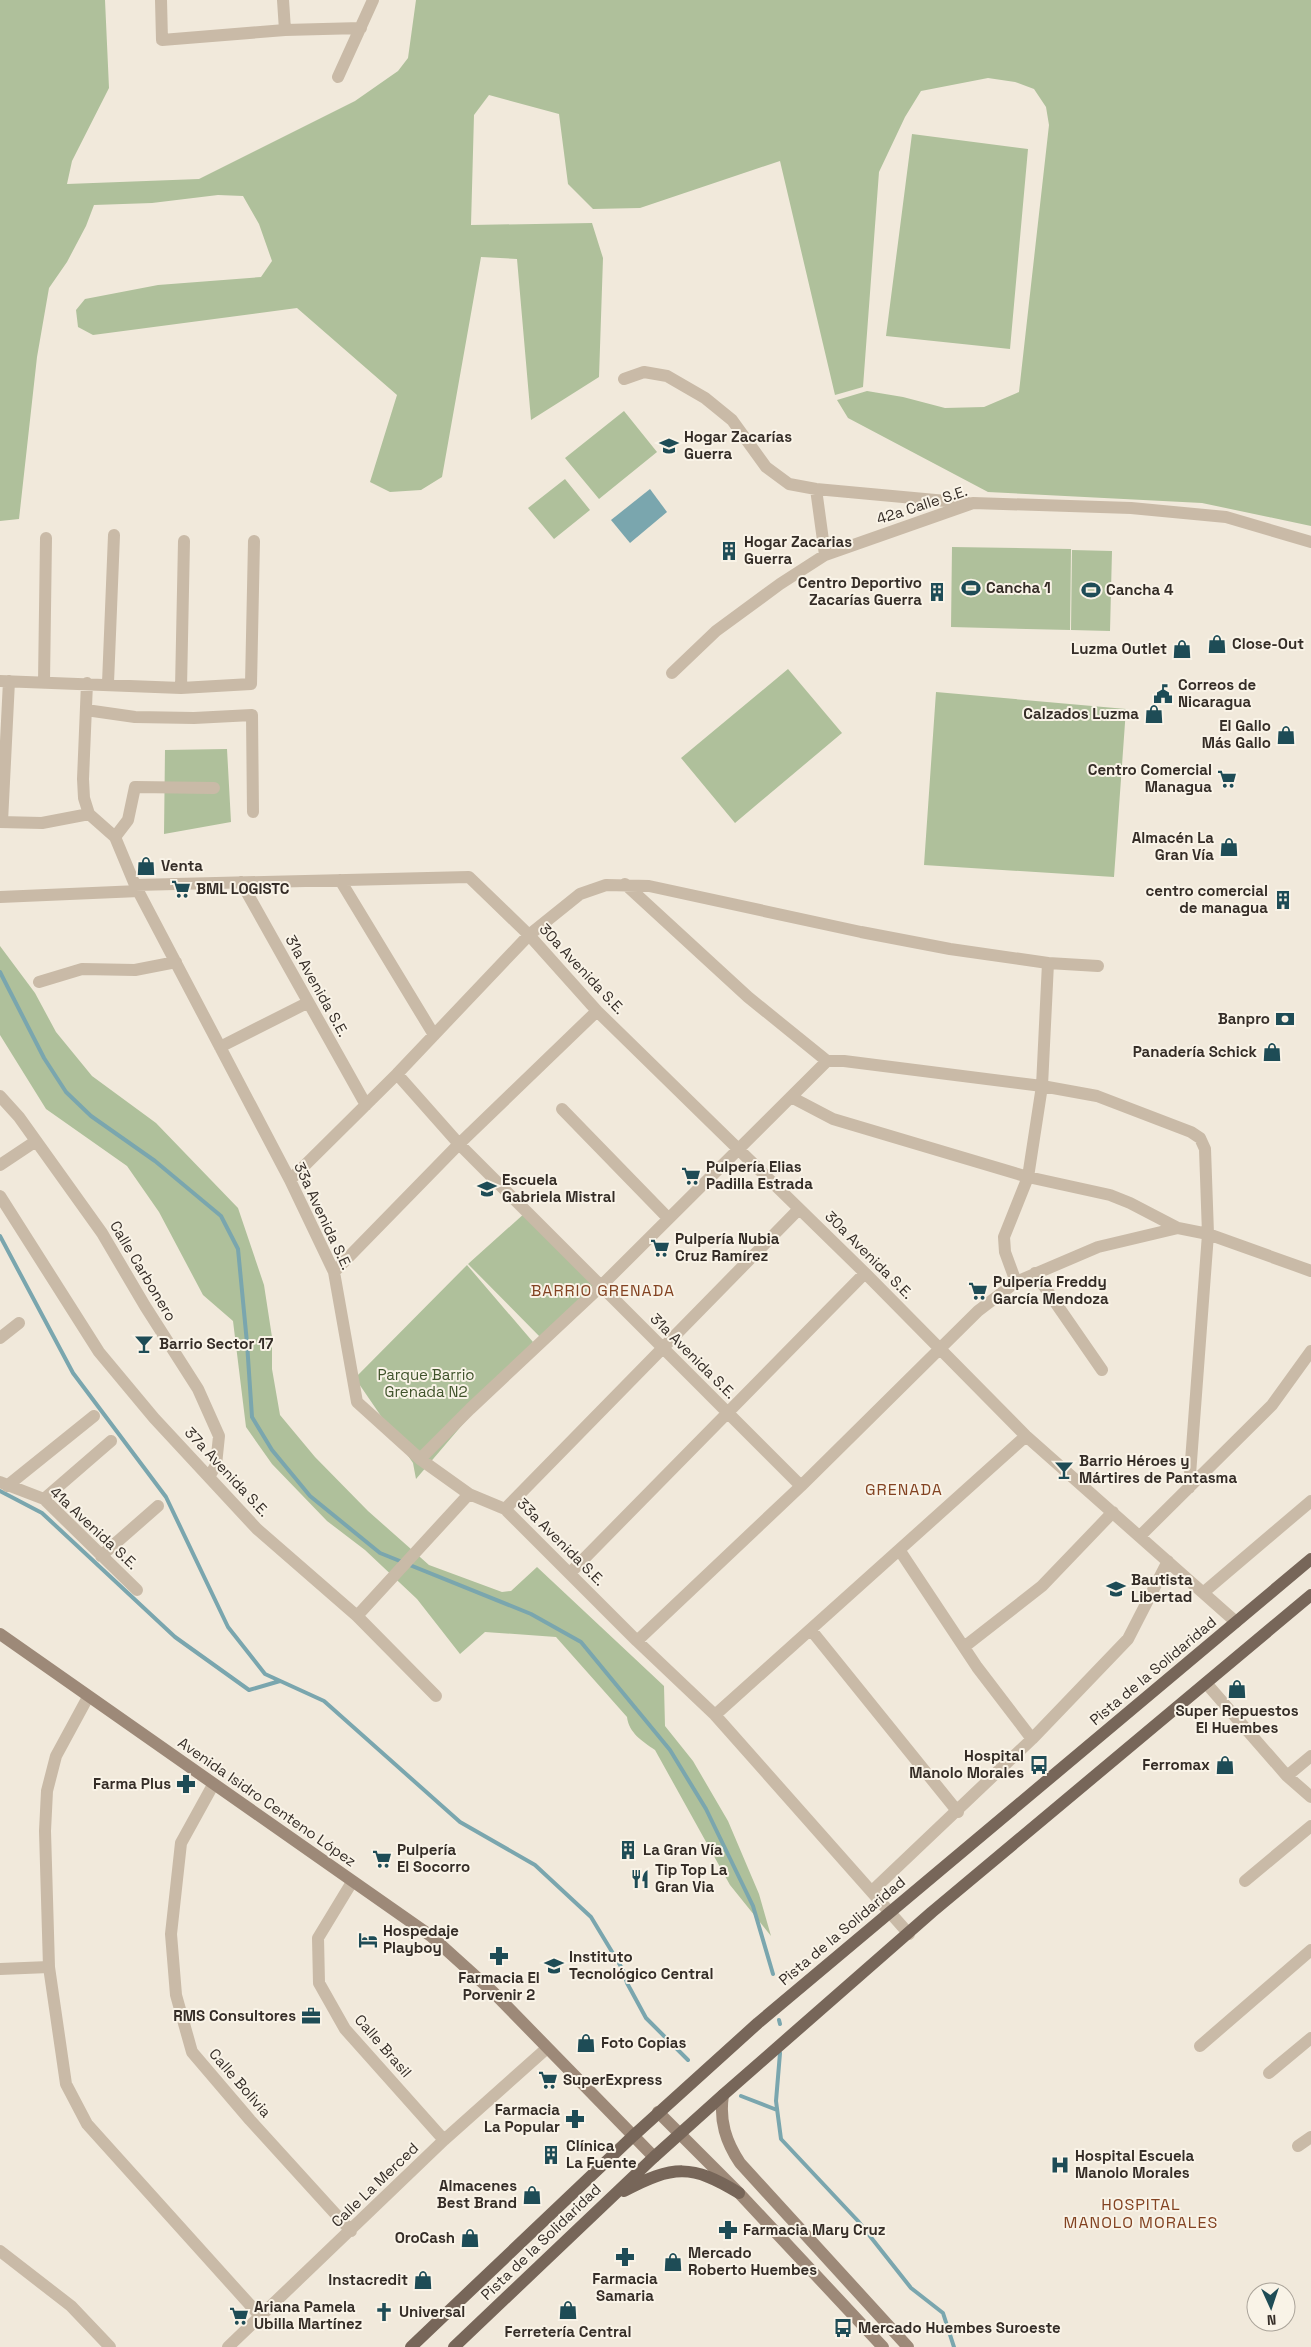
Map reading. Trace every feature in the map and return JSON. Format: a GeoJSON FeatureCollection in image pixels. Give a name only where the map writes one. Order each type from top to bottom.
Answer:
{"type":"FeatureCollection","features":[{"type":"Feature","properties":{"kind":"main road","name":"Pista de la Solidaridad"},"geometry":{"type":"LineString","coordinates":[[411,2347],[658,2112],[780,2003],[1311,1558]]}},
{"type":"Feature","properties":{"kind":"main road","name":"Pista de la Solidaridad"},"geometry":{"type":"LineString","coordinates":[[454,2347],[609,2199],[723,2095],[909,1934],[1311,1595]]}},
{"type":"Feature","properties":{"kind":"main road"},"geometry":{"type":"LineString","coordinates":[[609,2199],[653,2178],[681,2171],[709,2175],[739,2193]]}},
{"type":"Feature","properties":{"kind":"street"},"geometry":{"type":"LineString","coordinates":[[161,0],[162,40],[285,30],[362,28]]}},
{"type":"Feature","properties":{"kind":"street"},"geometry":{"type":"LineString","coordinates":[[283,0],[285,30]]}},
{"type":"Feature","properties":{"kind":"street"},"geometry":{"type":"LineString","coordinates":[[338,77],[362,28],[373,0]]}},
{"type":"Feature","properties":{"kind":"street"},"geometry":{"type":"LineString","coordinates":[[624,379],[644,372],[667,376],[705,398],[732,420],[766,467],[789,484],[816,489],[973,503]]}},
{"type":"Feature","properties":{"kind":"street"},"geometry":{"type":"LineString","coordinates":[[816,489],[825,555]]}},
{"type":"Feature","properties":{"kind":"street","name":"42a Calle S.E."},"geometry":{"type":"LineString","coordinates":[[672,673],[716,631],[780,584],[825,555],[973,503],[1131,508],[1226,517],[1311,542]]}},
{"type":"Feature","properties":{"kind":"street"},"geometry":{"type":"LineString","coordinates":[[108,683],[114,535]]}},
{"type":"Feature","properties":{"kind":"street"},"geometry":{"type":"LineString","coordinates":[[44,682],[46,538]]}},
{"type":"Feature","properties":{"kind":"street"},"geometry":{"type":"LineString","coordinates":[[181,688],[184,541]]}},
{"type":"Feature","properties":{"kind":"street"},"geometry":{"type":"LineString","coordinates":[[87,683],[83,779],[84,798],[89,814],[42,822],[1,822],[5,681],[108,683],[181,688],[251,684],[254,541]]}},
{"type":"Feature","properties":{"kind":"street"},"geometry":{"type":"LineString","coordinates":[[86,710],[135,717],[194,718],[252,715],[253,812]]}},
{"type":"Feature","properties":{"kind":"street"},"geometry":{"type":"LineString","coordinates":[[116,837],[128,820],[135,787],[214,788]]}},
{"type":"Feature","properties":{"kind":"street","name":"33a Avenida S.E."},"geometry":{"type":"LineString","coordinates":[[89,814],[116,837],[137,888],[290,1180],[334,1272],[357,1402],[420,1459],[469,1494],[505,1508],[637,1641],[715,1715],[909,1934]]}},
{"type":"Feature","properties":{"kind":"street","name":"30a Avenida S.E."},"geometry":{"type":"LineString","coordinates":[[340,880],[469,877],[529,935],[597,1011],[865,1273],[1026,1436],[1236,1622]]}},
{"type":"Feature","properties":{"kind":"street"},"geometry":{"type":"LineString","coordinates":[[0,897],[240,882],[340,880],[434,1035]]}},
{"type":"Feature","properties":{"kind":"street","name":"31a Avenida S.E."},"geometry":{"type":"LineString","coordinates":[[240,882],[366,1105]]}},
{"type":"Feature","properties":{"kind":"street"},"geometry":{"type":"LineString","coordinates":[[626,884],[748,996],[827,1061],[854,1062],[1042,1086],[1113,1100],[1191,1132],[1200,1138],[1205,1149],[1208,1234],[1189,1488]]}},
{"type":"Feature","properties":{"kind":"street"},"geometry":{"type":"LineString","coordinates":[[290,1180],[397,1074],[529,935],[580,894],[606,885],[649,886],[834,927],[941,948],[1048,963],[1098,966]]}},
{"type":"Feature","properties":{"kind":"street"},"geometry":{"type":"LineString","coordinates":[[40,982],[82,968],[110,971],[135,970],[176,962]]}},
{"type":"Feature","properties":{"kind":"street"},"geometry":{"type":"LineString","coordinates":[[1016,1282],[1005,1252],[1004,1237],[1028,1177],[1042,1086],[1048,963]]}},
{"type":"Feature","properties":{"kind":"street"},"geometry":{"type":"LineString","coordinates":[[220,1046],[307,1003]]}},
{"type":"Feature","properties":{"kind":"street"},"geometry":{"type":"LineString","coordinates":[[334,1272],[459,1144],[597,1011]]}},
{"type":"Feature","properties":{"kind":"street"},"geometry":{"type":"LineString","coordinates":[[420,1459],[600,1286],[827,1061]]}},
{"type":"Feature","properties":{"kind":"street","name":"31a Avenida S.E."},"geometry":{"type":"LineString","coordinates":[[397,1074],[459,1144],[801,1486]]}},
{"type":"Feature","properties":{"kind":"street","name":"Calle Carbonero"},"geometry":{"type":"LineString","coordinates":[[0,1096],[36,1141],[102,1233],[145,1306],[198,1389],[219,1436],[216,1465],[209,1477]]}},
{"type":"Feature","properties":{"kind":"street"},"geometry":{"type":"LineString","coordinates":[[791,1097],[833,1119],[1028,1177],[1110,1195],[1178,1228],[1208,1234],[1311,1271]]}},
{"type":"Feature","properties":{"kind":"street"},"geometry":{"type":"LineString","coordinates":[[562,1110],[668,1218]]}},
{"type":"Feature","properties":{"kind":"street"},"geometry":{"type":"LineString","coordinates":[[0,1165],[36,1141]]}},
{"type":"Feature","properties":{"kind":"street","name":"37a Avenida S.E."},"geometry":{"type":"LineString","coordinates":[[0,1196],[98,1352],[154,1418],[257,1529],[357,1616],[436,1696]]}},
{"type":"Feature","properties":{"kind":"street"},"geometry":{"type":"LineString","coordinates":[[505,1508],[800,1209]]}},
{"type":"Feature","properties":{"kind":"street"},"geometry":{"type":"LineString","coordinates":[[637,1641],[801,1486],[978,1311],[1016,1282],[1035,1273],[1098,1247],[1178,1228]]}},
{"type":"Feature","properties":{"kind":"street"},"geometry":{"type":"LineString","coordinates":[[570,1573],[865,1273]]}},
{"type":"Feature","properties":{"kind":"street"},"geometry":{"type":"LineString","coordinates":[[1035,1273],[1102,1370]]}},
{"type":"Feature","properties":{"kind":"street"},"geometry":{"type":"LineString","coordinates":[[0,1338],[19,1323]]}},
{"type":"Feature","properties":{"kind":"street"},"geometry":{"type":"LineString","coordinates":[[1140,1536],[1272,1405],[1311,1351]]}},
{"type":"Feature","properties":{"kind":"street"},"geometry":{"type":"LineString","coordinates":[[4,1484],[94,1416]]}},
{"type":"Feature","properties":{"kind":"street"},"geometry":{"type":"LineString","coordinates":[[715,1715],[1026,1436]]}},
{"type":"Feature","properties":{"kind":"street"},"geometry":{"type":"LineString","coordinates":[[44,1499],[111,1441]]}},
{"type":"Feature","properties":{"kind":"street","name":"41a Avenida S.E."},"geometry":{"type":"LineString","coordinates":[[4,1484],[44,1499],[137,1590]]}},
{"type":"Feature","properties":{"kind":"street"},"geometry":{"type":"LineString","coordinates":[[357,1616],[469,1494]]}},
{"type":"Feature","properties":{"kind":"street"},"geometry":{"type":"LineString","coordinates":[[1204,1592],[1311,1501]]}},
{"type":"Feature","properties":{"kind":"street"},"geometry":{"type":"LineString","coordinates":[[101,1556],[158,1506]]}},
{"type":"Feature","properties":{"kind":"street"},"geometry":{"type":"LineString","coordinates":[[964,1647],[1042,1586],[1072,1557],[1112,1512]]}},
{"type":"Feature","properties":{"kind":"street"},"geometry":{"type":"LineString","coordinates":[[900,1551],[964,1647],[1032,1739]]}},
{"type":"Feature","properties":{"kind":"street"},"geometry":{"type":"LineString","coordinates":[[872,1891],[958,1812],[1032,1739],[1128,1639],[1168,1561]]}},
{"type":"Feature","properties":{"kind":"street"},"geometry":{"type":"LineString","coordinates":[[811,1630],[958,1812]]}},
{"type":"Feature","properties":{"kind":"street","name":"Avenida Isidro Centeno López"},"geometry":{"type":"LineString","coordinates":[[0,1634],[431,1936],[493,1992],[546,2049],[654,2157]]}},
{"type":"Feature","properties":{"kind":"street"},"geometry":{"type":"LineString","coordinates":[[1206,1683],[1287,1776],[1311,1797]]}},
{"type":"Feature","properties":{"kind":"street"},"geometry":{"type":"LineString","coordinates":[[88,1697],[56,1756],[47,1791],[45,1830],[49,1967],[66,2084],[87,2124],[260,2316]]}},
{"type":"Feature","properties":{"kind":"street"},"geometry":{"type":"LineString","coordinates":[[1287,1776],[1311,1756]]}},
{"type":"Feature","properties":{"kind":"street","name":"Calle Bolivia"},"geometry":{"type":"LineString","coordinates":[[213,1785],[181,1843],[171,1934],[176,1995],[192,2052],[250,2120],[351,2231]]}},
{"type":"Feature","properties":{"kind":"street"},"geometry":{"type":"LineString","coordinates":[[1245,1881],[1311,1826]]}},
{"type":"Feature","properties":{"kind":"street","name":"Calle Brasil"},"geometry":{"type":"LineString","coordinates":[[352,1882],[318,1938],[319,1983],[345,2029],[444,2140]]}},
{"type":"Feature","properties":{"kind":"street"},"geometry":{"type":"LineString","coordinates":[[1200,2046],[1311,1950]]}},
{"type":"Feature","properties":{"kind":"street"},"geometry":{"type":"LineString","coordinates":[[0,1969],[49,1967]]}},
{"type":"Feature","properties":{"kind":"street"},"geometry":{"type":"LineString","coordinates":[[1269,2073],[1311,2038]]}},
{"type":"Feature","properties":{"kind":"street","name":"Calle La Merced"},"geometry":{"type":"LineString","coordinates":[[228,2347],[444,2140],[546,2049]]}},
{"type":"Feature","properties":{"kind":"street"},"geometry":{"type":"LineString","coordinates":[[723,2095],[721,2112],[723,2127],[732,2150],[740,2163],[908,2347]]}},
{"type":"Feature","properties":{"kind":"street"},"geometry":{"type":"LineString","coordinates":[[658,2112],[739,2193],[883,2347]]}},
{"type":"Feature","properties":{"kind":"street"},"geometry":{"type":"LineString","coordinates":[[1298,2146],[1311,2137]]}},
{"type":"Feature","properties":{"kind":"street"},"geometry":{"type":"LineString","coordinates":[[0,2251],[71,2306],[110,2347]]}},
{"type":"Feature","properties":{"kind":"green space"},"geometry":{"type":"Polygon","coordinates":[[[0,0],[105,0],[109,88],[72,161],[67,184],[199,179],[355,101],[398,71],[408,58],[416,0],[1311,0],[1311,526],[1202,503],[988,492],[848,418],[837,400],[867,391],[903,397],[945,408],[984,407],[1019,392],[1049,125],[1046,107],[1034,89],[1015,82],[988,78],[921,91],[905,117],[879,172],[863,387],[835,395],[780,161],[640,208],[593,209],[568,184],[559,114],[489,95],[474,115],[471,225],[592,223],[603,258],[599,377],[531,420],[517,259],[481,257],[442,477],[421,490],[390,492],[370,482],[397,395],[297,308],[93,335],[78,327],[76,310],[85,299],[158,285],[261,277],[272,261],[259,224],[243,196],[218,195],[152,203],[94,205],[86,226],[67,262],[49,288],[37,357],[19,519],[0,521],[0,0]]]}},
{"type":"Feature","properties":{"kind":"green space"},"geometry":{"type":"Polygon","coordinates":[[[912,134],[1028,149],[1010,349],[886,336],[912,134]]]}},
{"type":"Feature","properties":{"kind":"green space"},"geometry":{"type":"Polygon","coordinates":[[[624,411],[657,452],[599,499],[565,458],[624,411]]]}},
{"type":"Feature","properties":{"kind":"green space"},"geometry":{"type":"Polygon","coordinates":[[[565,479],[590,510],[554,539],[528,508],[565,479]]]}},
{"type":"Feature","properties":{"kind":"green space"},"geometry":{"type":"Polygon","coordinates":[[[952,547],[1071,549],[1070,630],[951,627],[952,547]]]}},
{"type":"Feature","properties":{"kind":"green space","name":"Cancha 4"},"geometry":{"type":"Polygon","coordinates":[[[1072,550],[1112,551],[1110,631],[1071,630],[1072,550]]]}},
{"type":"Feature","properties":{"kind":"green space"},"geometry":{"type":"Polygon","coordinates":[[[788,669],[842,733],[735,823],[681,758],[788,669]]]}},
{"type":"Feature","properties":{"kind":"green space"},"geometry":{"type":"Polygon","coordinates":[[[936,692],[1126,709],[1114,877],[924,865],[936,692]]]}},
{"type":"Feature","properties":{"kind":"green space"},"geometry":{"type":"Polygon","coordinates":[[[227,749],[231,822],[164,834],[165,750],[227,749]]]}},
{"type":"Feature","properties":{"kind":"green space"},"geometry":{"type":"Polygon","coordinates":[[[0,946],[35,993],[56,1032],[92,1076],[156,1123],[238,1208],[264,1285],[272,1337],[272,1369],[280,1415],[315,1457],[368,1511],[429,1565],[502,1592],[511,1591],[537,1567],[664,1686],[665,1726],[693,1761],[728,1821],[759,1894],[771,1936],[730,1885],[655,1750],[633,1732],[627,1717],[556,1637],[485,1632],[460,1654],[417,1599],[365,1550],[327,1521],[272,1464],[246,1427],[233,1321],[203,1295],[159,1212],[127,1166],[46,1109],[0,1035],[0,946]]]}},
{"type":"Feature","properties":{"kind":"green space"},"geometry":{"type":"Polygon","coordinates":[[[526,1212],[600,1287],[543,1340],[468,1264],[526,1212]]]}},
{"type":"Feature","properties":{"kind":"green space","name":"Parque Barrio Grenada N2"},"geometry":{"type":"Polygon","coordinates":[[[467,1265],[533,1342],[416,1479],[413,1463],[355,1378],[467,1265]]]}},
{"type":"Feature","properties":{"kind":"water"},"geometry":{"type":"Polygon","coordinates":[[[650,489],[667,512],[630,543],[611,520],[650,489]]]}},
{"type":"Feature","properties":{"kind":"waterway"},"geometry":{"type":"LineString","coordinates":[[0,972],[44,1058],[66,1092],[91,1116],[155,1161],[221,1216],[238,1249],[252,1417],[272,1450],[310,1496],[380,1553],[531,1614],[581,1642],[670,1750],[706,1809],[753,1906],[773,1974]]}},
{"type":"Feature","properties":{"kind":"waterway"},"geometry":{"type":"LineString","coordinates":[[0,1236],[73,1373],[166,1497],[228,1627],[265,1674],[324,1701],[460,1822],[535,1865],[591,1917],[623,1970],[627,1983],[646,2018],[688,2060]]}},
{"type":"Feature","properties":{"kind":"waterway"},"geometry":{"type":"LineString","coordinates":[[0,1491],[42,1513],[175,1637],[249,1690],[280,1681]]}},
{"type":"Feature","properties":{"kind":"waterway"},"geometry":{"type":"LineString","coordinates":[[779,2020],[780,2024]]}},
{"type":"Feature","properties":{"kind":"waterway"},"geometry":{"type":"LineString","coordinates":[[780,2053],[776,2101],[781,2139],[858,2221],[911,2288],[943,2313],[954,2347]]}},
{"type":"Feature","properties":{"kind":"waterway"},"geometry":{"type":"LineString","coordinates":[[741,2096],[777,2110]]}},
{"type":"Feature","properties":{"kind":"place","name":"Hogar Zacarías Guerra"},"geometry":{"type":"Point","coordinates":[669,446]}},
{"type":"Feature","properties":{"kind":"place","name":"Hogar Zacarias Guerra"},"geometry":{"type":"Point","coordinates":[729,551]}},
{"type":"Feature","properties":{"kind":"place","name":"Cancha 1"},"geometry":{"type":"Point","coordinates":[971,588]}},
{"type":"Feature","properties":{"kind":"place","name":"Cancha 4"},"geometry":{"type":"Point","coordinates":[1091,590]}},
{"type":"Feature","properties":{"kind":"place","name":"Centro Deportivo Zacarías Guerra"},"geometry":{"type":"Point","coordinates":[937,592]}},
{"type":"Feature","properties":{"kind":"place","name":"Close-Out"},"geometry":{"type":"Point","coordinates":[1217,644]}},
{"type":"Feature","properties":{"kind":"place","name":"Luzma Outlet"},"geometry":{"type":"Point","coordinates":[1182,649]}},
{"type":"Feature","properties":{"kind":"place","name":"Correos de Nicaragua"},"geometry":{"type":"Point","coordinates":[1163,694]}},
{"type":"Feature","properties":{"kind":"place","name":"Calzados Luzma"},"geometry":{"type":"Point","coordinates":[1154,714]}},
{"type":"Feature","properties":{"kind":"place","name":"El Gallo Más Gallo"},"geometry":{"type":"Point","coordinates":[1286,735]}},
{"type":"Feature","properties":{"kind":"place","name":"Centro Comercial Managua"},"geometry":{"type":"Point","coordinates":[1227,779]}},
{"type":"Feature","properties":{"kind":"place","name":"Almacén La Gran Vía"},"geometry":{"type":"Point","coordinates":[1229,847]}},
{"type":"Feature","properties":{"kind":"place","name":"Venta"},"geometry":{"type":"Point","coordinates":[146,866]}},
{"type":"Feature","properties":{"kind":"place","name":"BML LOGISTC"},"geometry":{"type":"Point","coordinates":[181,889]}},
{"type":"Feature","properties":{"kind":"place","name":"centro comercial de managua"},"geometry":{"type":"Point","coordinates":[1283,900]}},
{"type":"Feature","properties":{"kind":"place","name":"Banpro"},"geometry":{"type":"Point","coordinates":[1285,1019]}},
{"type":"Feature","properties":{"kind":"place","name":"Panadería Schick"},"geometry":{"type":"Point","coordinates":[1272,1052]}},
{"type":"Feature","properties":{"kind":"place","name":"Pulpería Elias Padilla Estrada"},"geometry":{"type":"Point","coordinates":[691,1176]}},
{"type":"Feature","properties":{"kind":"place","name":"Escuela Gabriela Mistral"},"geometry":{"type":"Point","coordinates":[487,1189]}},
{"type":"Feature","properties":{"kind":"place","name":"Pulpería Nubia Cruz Ramírez"},"geometry":{"type":"Point","coordinates":[660,1248]}},
{"type":"Feature","properties":{"kind":"place","name":"Pulpería Freddy García Mendoza"},"geometry":{"type":"Point","coordinates":[978,1291]}},
{"type":"Feature","properties":{"kind":"place","name":"Barrio Sector 17"},"geometry":{"type":"Point","coordinates":[144,1344]}},
{"type":"Feature","properties":{"kind":"place","name":"Barrio Héroes y Mártires de Pantasma"},"geometry":{"type":"Point","coordinates":[1064,1470]}},
{"type":"Feature","properties":{"kind":"place","name":"Bautista Libertad"},"geometry":{"type":"Point","coordinates":[1116,1589]}},
{"type":"Feature","properties":{"kind":"place","name":"Super Repuestos El Huembes"},"geometry":{"type":"Point","coordinates":[1237,1689]}},
{"type":"Feature","properties":{"kind":"place","name":"Hospital Manolo Morales"},"geometry":{"type":"Point","coordinates":[1039,1765]}},
{"type":"Feature","properties":{"kind":"place","name":"Ferromax"},"geometry":{"type":"Point","coordinates":[1225,1765]}},
{"type":"Feature","properties":{"kind":"place","name":"Farma Plus"},"geometry":{"type":"Point","coordinates":[186,1784]}},
{"type":"Feature","properties":{"kind":"place","name":"La Gran Vía"},"geometry":{"type":"Point","coordinates":[628,1850]}},
{"type":"Feature","properties":{"kind":"place","name":"Pulpería El Socorro"},"geometry":{"type":"Point","coordinates":[382,1859]}},
{"type":"Feature","properties":{"kind":"place","name":"Tip Top La Gran Via"},"geometry":{"type":"Point","coordinates":[640,1879]}},
{"type":"Feature","properties":{"kind":"place","name":"Hospedaje Playboy"},"geometry":{"type":"Point","coordinates":[368,1940]}},
{"type":"Feature","properties":{"kind":"place","name":"Farmacia El Porvenir 2"},"geometry":{"type":"Point","coordinates":[499,1956]}},
{"type":"Feature","properties":{"kind":"place","name":"Instituto Tecnológico Central"},"geometry":{"type":"Point","coordinates":[554,1966]}},
{"type":"Feature","properties":{"kind":"place","name":"RMS Consultores"},"geometry":{"type":"Point","coordinates":[311,2016]}},
{"type":"Feature","properties":{"kind":"place","name":"Foto Copias"},"geometry":{"type":"Point","coordinates":[586,2043]}},
{"type":"Feature","properties":{"kind":"place","name":"SuperExpress"},"geometry":{"type":"Point","coordinates":[548,2080]}},
{"type":"Feature","properties":{"kind":"place","name":"Farmacia La Popular"},"geometry":{"type":"Point","coordinates":[575,2119]}},
{"type":"Feature","properties":{"kind":"place","name":"Clínica La Fuente"},"geometry":{"type":"Point","coordinates":[551,2155]}},
{"type":"Feature","properties":{"kind":"place","name":"Hospital Escuela Manolo Morales"},"geometry":{"type":"Point","coordinates":[1060,2165]}},
{"type":"Feature","properties":{"kind":"place","name":"Almacenes Best Brand"},"geometry":{"type":"Point","coordinates":[532,2195]}},
{"type":"Feature","properties":{"kind":"place","name":"Farmacia Mary Cruz"},"geometry":{"type":"Point","coordinates":[728,2230]}},
{"type":"Feature","properties":{"kind":"place","name":"OroCash"},"geometry":{"type":"Point","coordinates":[470,2238]}},
{"type":"Feature","properties":{"kind":"place","name":"Farmacia Samaria"},"geometry":{"type":"Point","coordinates":[625,2257]}},
{"type":"Feature","properties":{"kind":"place","name":"Mercado Roberto Huembes"},"geometry":{"type":"Point","coordinates":[673,2262]}},
{"type":"Feature","properties":{"kind":"place","name":"Instacredit"},"geometry":{"type":"Point","coordinates":[423,2280]}},
{"type":"Feature","properties":{"kind":"place","name":"Ferretería Central"},"geometry":{"type":"Point","coordinates":[568,2310]}},
{"type":"Feature","properties":{"kind":"place","name":"Universal"},"geometry":{"type":"Point","coordinates":[384,2312]}},
{"type":"Feature","properties":{"kind":"place","name":"Ariana Pamela Ubilla Martínez"},"geometry":{"type":"Point","coordinates":[239,2316]}},
{"type":"Feature","properties":{"kind":"place","name":"Mercado Huembes Suroeste"},"geometry":{"type":"Point","coordinates":[843,2328]}},
{"type":"Feature","properties":{"kind":"district","name":"BARRIO GRENADA"},"geometry":{"type":"Point","coordinates":[603,1290]}},
{"type":"Feature","properties":{"kind":"district","name":"GRENADA"},"geometry":{"type":"Point","coordinates":[904,1489]}},
{"type":"Feature","properties":{"kind":"district","name":"HOSPITAL MANOLO MORALES"},"geometry":{"type":"Point","coordinates":[1141,2213]}}]}
